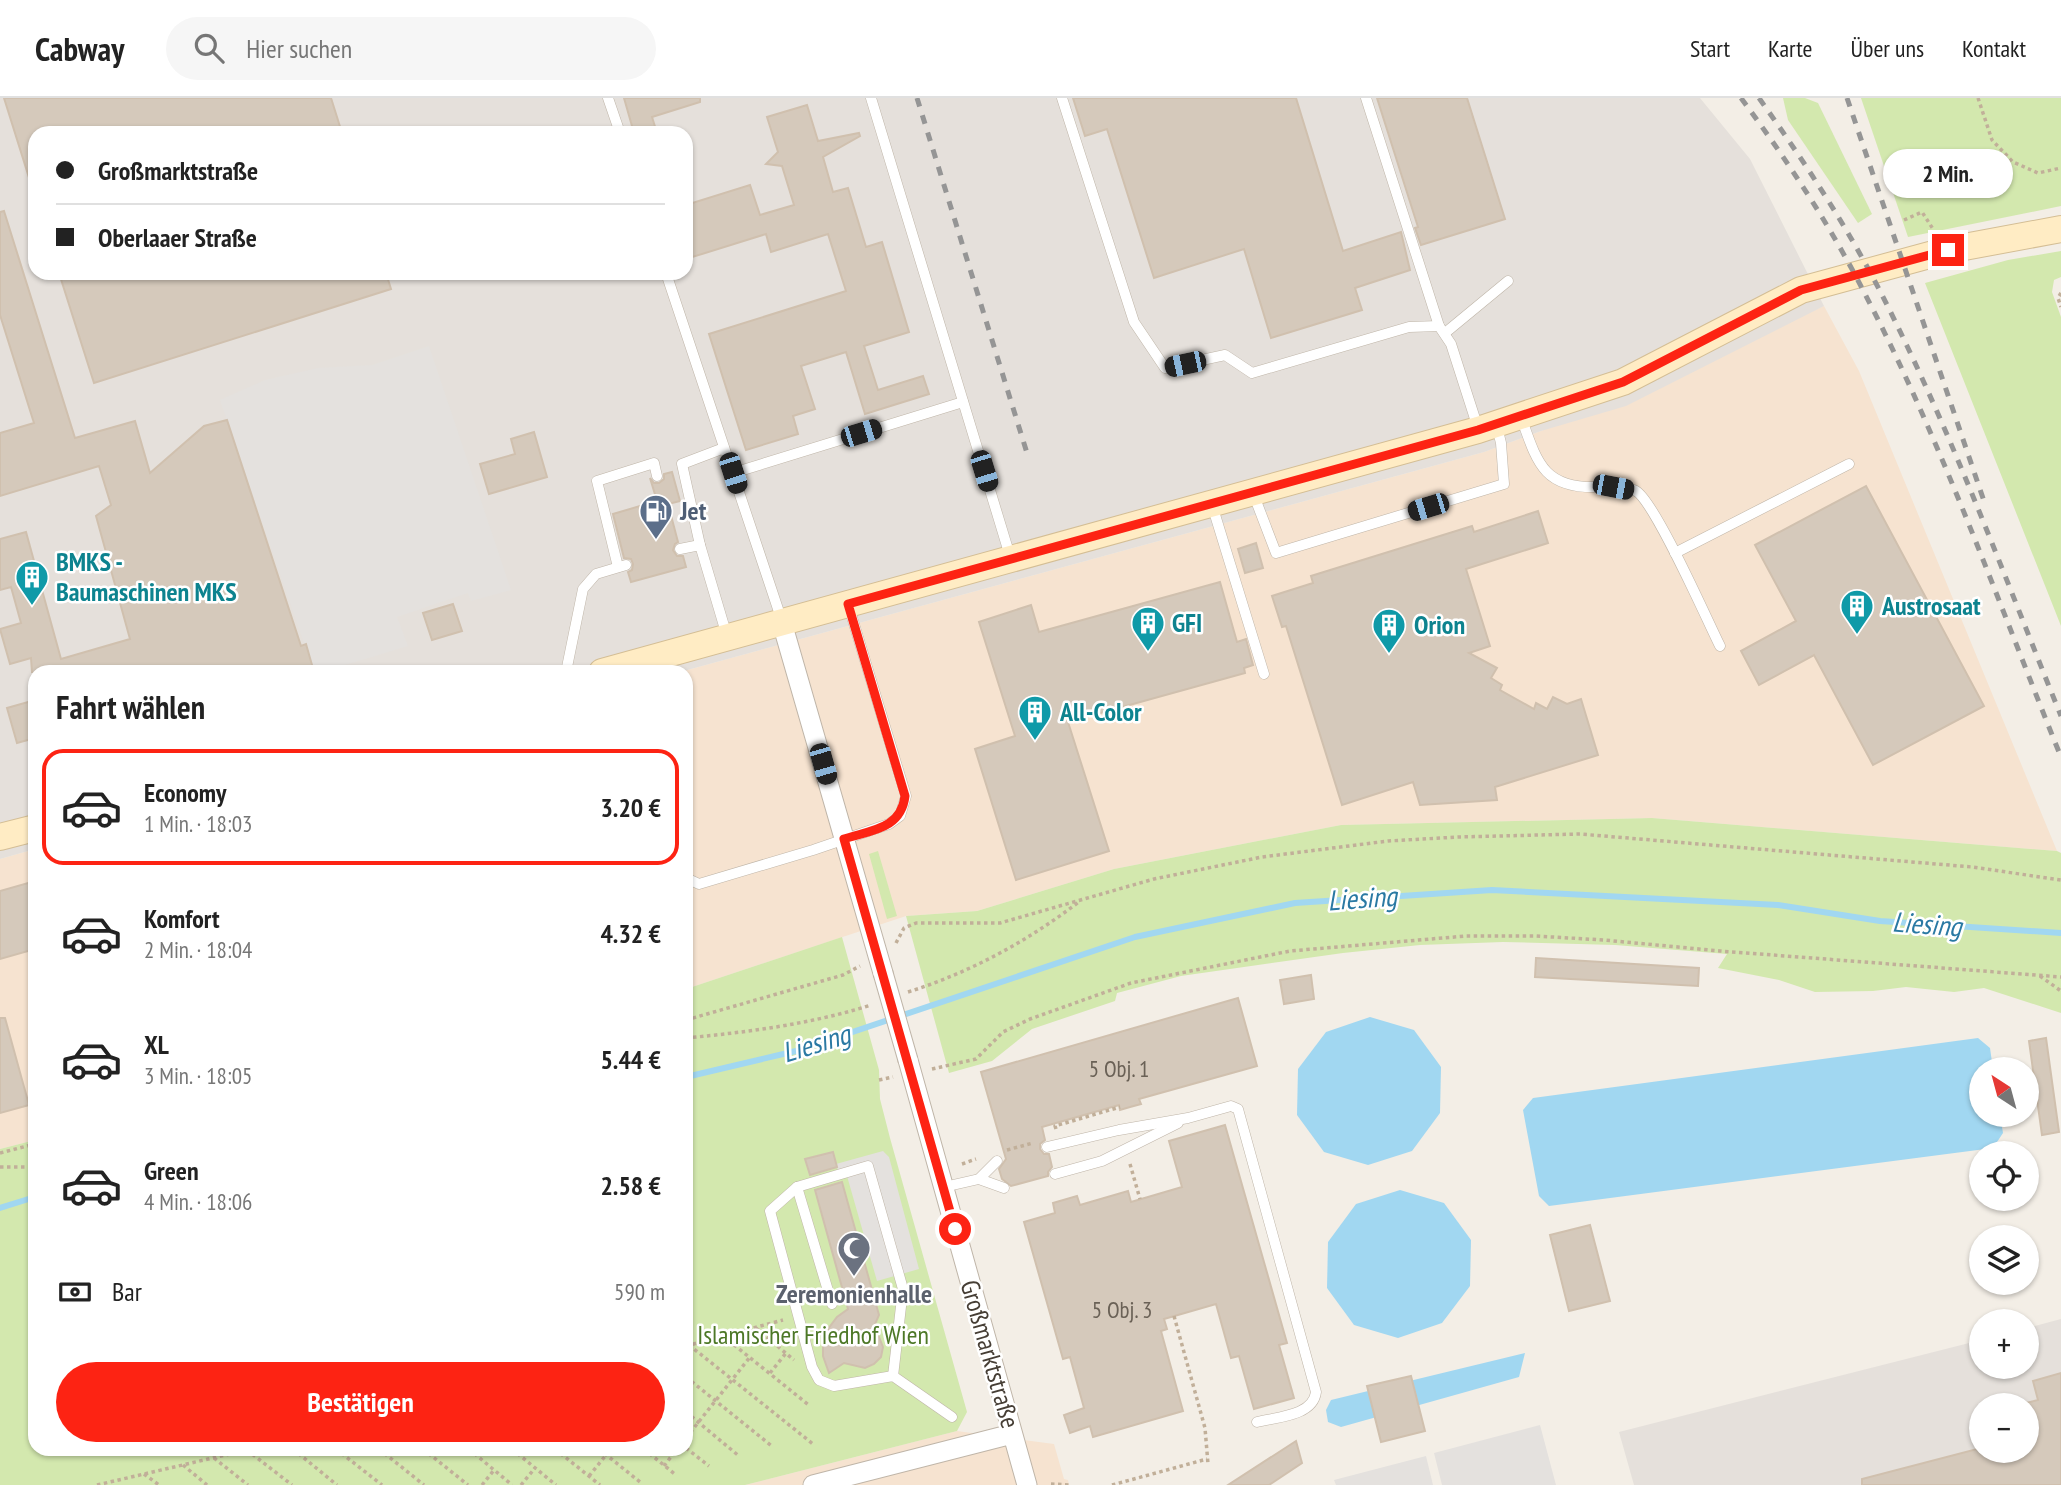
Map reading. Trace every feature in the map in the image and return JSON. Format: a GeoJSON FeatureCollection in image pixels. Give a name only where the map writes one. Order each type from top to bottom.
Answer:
{"type":"FeatureCollection","features":[{"type":"Feature","properties":{"kind":"main road"},"geometry":{"type":"LineString","coordinates":[[626,665],[1498,424],[1623,382],[1801,290],[1948,250],[2061,229]]}},
{"type":"Feature","properties":{"kind":"main road"},"geometry":{"type":"LineString","coordinates":[[0,837],[28,830]]}},
{"type":"Feature","properties":{"kind":"street"},"geometry":{"type":"LineString","coordinates":[[782,623],[844,839]]}},
{"type":"Feature","properties":{"kind":"street","name":"Großmarktstraße"},"geometry":{"type":"LineString","coordinates":[[844,839],[1027,1485]]}},
{"type":"Feature","properties":{"kind":"street"},"geometry":{"type":"LineString","coordinates":[[813,1485],[1012,1434]]}},
{"type":"Feature","properties":{"kind":"lane"},"geometry":{"type":"LineString","coordinates":[[608,98],[618,126]]}},
{"type":"Feature","properties":{"kind":"lane"},"geometry":{"type":"LineString","coordinates":[[871,98],[1011,560]]}},
{"type":"Feature","properties":{"kind":"lane"},"geometry":{"type":"LineString","coordinates":[[1062,98],[1134,322],[1165,368],[1226,355],[1252,373],[1409,327],[1442,330],[1508,281]]}},
{"type":"Feature","properties":{"kind":"lane"},"geometry":{"type":"LineString","coordinates":[[1366,98],[1442,330],[1498,424],[1553,479],[1580,488],[1613,487],[1636,491],[1653,512],[1720,646]]}},
{"type":"Feature","properties":{"kind":"lane"},"geometry":{"type":"LineString","coordinates":[[668,280],[782,623]]}},
{"type":"Feature","properties":{"kind":"lane"},"geometry":{"type":"LineString","coordinates":[[733,473],[963,402]]}},
{"type":"Feature","properties":{"kind":"lane"},"geometry":{"type":"LineString","coordinates":[[1253,493],[1276,553],[1504,484],[1498,424]]}},
{"type":"Feature","properties":{"kind":"lane"},"geometry":{"type":"LineString","coordinates":[[724,448],[682,464],[700,545],[727,637]]}},
{"type":"Feature","properties":{"kind":"lane"},"geometry":{"type":"LineString","coordinates":[[567,665],[583,589],[596,574],[622,566],[597,481],[654,463],[657,476]]}},
{"type":"Feature","properties":{"kind":"lane"},"geometry":{"type":"LineString","coordinates":[[1675,553],[1849,464]]}},
{"type":"Feature","properties":{"kind":"lane"},"geometry":{"type":"LineString","coordinates":[[1211,504],[1264,674]]}},
{"type":"Feature","properties":{"kind":"lane"},"geometry":{"type":"LineString","coordinates":[[680,549],[700,545]]}},
{"type":"Feature","properties":{"kind":"lane"},"geometry":{"type":"LineString","coordinates":[[693,881],[699,884],[844,839],[894,821],[904,807],[905,796],[848,604]]}},
{"type":"Feature","properties":{"kind":"lane"},"geometry":{"type":"LineString","coordinates":[[1047,1147],[1119,1130],[1188,1118],[1230,1106],[1235,1107],[1241,1114],[1316,1392],[1315,1399],[1304,1410],[1257,1422]]}},
{"type":"Feature","properties":{"kind":"lane"},"geometry":{"type":"LineString","coordinates":[[1055,1174],[1102,1161],[1188,1118]]}},
{"type":"Feature","properties":{"kind":"lane"},"geometry":{"type":"LineString","coordinates":[[944,1187],[979,1179],[997,1161]]}},
{"type":"Feature","properties":{"kind":"lane"},"geometry":{"type":"LineString","coordinates":[[894,1376],[903,1289],[868,1166],[797,1187],[771,1211],[797,1315],[812,1367],[819,1380],[834,1386],[894,1376],[952,1417]]}},
{"type":"Feature","properties":{"kind":"lane"},"geometry":{"type":"LineString","coordinates":[[979,1179],[1004,1188]]}},
{"type":"Feature","properties":{"kind":"lane"},"geometry":{"type":"LineString","coordinates":[[797,1187],[832,1304]]}},
{"type":"Feature","properties":{"kind":"path"},"geometry":{"type":"LineString","coordinates":[[1978,98],[1992,140],[2013,162],[2038,173],[2061,168]]}},
{"type":"Feature","properties":{"kind":"path"},"geometry":{"type":"LineString","coordinates":[[1904,220],[1922,212],[1930,225]]}},
{"type":"Feature","properties":{"kind":"path"},"geometry":{"type":"LineString","coordinates":[[2061,293],[2058,298],[2061,307]]}},
{"type":"Feature","properties":{"kind":"path"},"geometry":{"type":"LineString","coordinates":[[910,924],[1000,923],[1154,879],[1262,857],[1375,842],[1458,837],[1580,834],[1972,867],[2061,880]]}},
{"type":"Feature","properties":{"kind":"path"},"geometry":{"type":"LineString","coordinates":[[910,1067],[976,1059],[1003,1032],[1030,1018],[1131,983],[1290,951],[1466,936],[1604,940],[2061,977]]}},
{"type":"Feature","properties":{"kind":"path"},"geometry":{"type":"LineString","coordinates":[[693,1018],[843,975]]}},
{"type":"Feature","properties":{"kind":"path"},"geometry":{"type":"LineString","coordinates":[[2040,976],[2061,991]]}},
{"type":"Feature","properties":{"kind":"path"},"geometry":{"type":"LineString","coordinates":[[0,1153],[28,1146]]}},
{"type":"Feature","properties":{"kind":"path"},"geometry":{"type":"LineString","coordinates":[[0,1167],[28,1167]]}},
{"type":"Feature","properties":{"kind":"path"},"geometry":{"type":"LineString","coordinates":[[693,1344],[797,1315]]}},
{"type":"Feature","properties":{"kind":"path"},"geometry":{"type":"LineString","coordinates":[[1174,1316],[1205,1428],[1208,1464]]}},
{"type":"Feature","properties":{"kind":"path"},"geometry":{"type":"LineString","coordinates":[[756,1328],[801,1366]]}},
{"type":"Feature","properties":{"kind":"path"},"geometry":{"type":"LineString","coordinates":[[723,1336],[810,1406]]}},
{"type":"Feature","properties":{"kind":"path"},"geometry":{"type":"LineString","coordinates":[[693,1349],[813,1444]]}},
{"type":"Feature","properties":{"kind":"path"},"geometry":{"type":"LineString","coordinates":[[770,1373],[786,1353]]}},
{"type":"Feature","properties":{"kind":"path"},"geometry":{"type":"LineString","coordinates":[[693,1429],[750,1357]]}},
{"type":"Feature","properties":{"kind":"path"},"geometry":{"type":"LineString","coordinates":[[693,1383],[773,1447]]}},
{"type":"Feature","properties":{"kind":"path"},"geometry":{"type":"LineString","coordinates":[[693,1418],[739,1456]]}},
{"type":"Feature","properties":{"kind":"path"},"geometry":{"type":"LineString","coordinates":[[693,1453],[709,1466]]}},
{"type":"Feature","properties":{"kind":"path"},"geometry":{"type":"LineString","coordinates":[[97,1485],[222,1456]]}},
{"type":"Feature","properties":{"kind":"path"},"geometry":{"type":"LineString","coordinates":[[257,1456],[292,1485]]}},
{"type":"Feature","properties":{"kind":"path"},"geometry":{"type":"LineString","coordinates":[[302,1456],[337,1485]]}},
{"type":"Feature","properties":{"kind":"path"},"geometry":{"type":"LineString","coordinates":[[345,1456],[382,1485]]}},
{"type":"Feature","properties":{"kind":"path"},"geometry":{"type":"LineString","coordinates":[[388,1456],[424,1485]]}},
{"type":"Feature","properties":{"kind":"path"},"geometry":{"type":"LineString","coordinates":[[432,1456],[468,1485]]}},
{"type":"Feature","properties":{"kind":"path"},"geometry":{"type":"LineString","coordinates":[[477,1456],[512,1485]]}},
{"type":"Feature","properties":{"kind":"path"},"geometry":{"type":"LineString","coordinates":[[520,1456],[556,1485]]}},
{"type":"Feature","properties":{"kind":"path"},"geometry":{"type":"LineString","coordinates":[[564,1456],[600,1485]]}},
{"type":"Feature","properties":{"kind":"path"},"geometry":{"type":"LineString","coordinates":[[589,1476],[605,1456]]}},
{"type":"Feature","properties":{"kind":"path"},"geometry":{"type":"LineString","coordinates":[[607,1456],[640,1482]]}},
{"type":"Feature","properties":{"kind":"path"},"geometry":{"type":"LineString","coordinates":[[652,1456],[676,1475]]}},
{"type":"Feature","properties":{"kind":"path"},"geometry":{"type":"LineString","coordinates":[[664,1466],[672,1456]]}},
{"type":"Feature","properties":{"kind":"path"},"geometry":{"type":"LineString","coordinates":[[214,1458],[248,1485]]}},
{"type":"Feature","properties":{"kind":"path"},"geometry":{"type":"LineString","coordinates":[[1112,1485],[1207,1459]]}},
{"type":"Feature","properties":{"kind":"path"},"geometry":{"type":"LineString","coordinates":[[183,1465],[207,1485]]}},
{"type":"Feature","properties":{"kind":"path"},"geometry":{"type":"LineString","coordinates":[[521,1485],[535,1468]]}},
{"type":"Feature","properties":{"kind":"path"},"geometry":{"type":"LineString","coordinates":[[482,1485],[494,1470]]}},
{"type":"Feature","properties":{"kind":"path"},"geometry":{"type":"LineString","coordinates":[[145,1474],[159,1485]]}},
{"type":"Feature","properties":{"kind":"path"},"geometry":{"type":"LineString","coordinates":[[1051,1484],[1071,1485]]}},
{"type":"Feature","properties":{"kind":"shaded area"},"geometry":{"type":"Polygon","coordinates":[[[0,98],[1700,98],[1750,159],[1824,306],[1626,406],[1541,431],[1484,452],[693,668],[693,665],[28,665],[28,851],[0,859],[0,98]]]}},
{"type":"Feature","properties":{"kind":"shaded area"},"geometry":{"type":"Polygon","coordinates":[[[1824,306],[1859,371],[2057,851],[1652,818],[1341,825],[1114,869],[977,911],[906,916],[693,987],[693,668],[1484,452],[1541,431],[1824,306]]]}},
{"type":"Feature","properties":{"kind":"shaded area"},"geometry":{"type":"Polygon","coordinates":[[[429,346],[511,590],[471,601],[468,593],[397,617],[408,646],[345,665],[312,665],[220,400],[265,380],[318,368],[372,365],[429,346]]]}},
{"type":"Feature","properties":{"kind":"shaded area"},"geometry":{"type":"Polygon","coordinates":[[[28,851],[28,1142],[0,1149],[0,859],[28,851]]]}},
{"type":"Feature","properties":{"kind":"shaded area"},"geometry":{"type":"Polygon","coordinates":[[[883,1151],[889,1157],[919,1269],[877,1281],[847,1176],[840,1177],[836,1164],[883,1151]]]}},
{"type":"Feature","properties":{"kind":"shaded area"},"geometry":{"type":"Polygon","coordinates":[[[2061,1319],[2061,1485],[1634,1485],[1619,1432],[1969,1343],[1969,1379],[2039,1379],[2039,1325],[2061,1319]]]}},
{"type":"Feature","properties":{"kind":"shaded area"},"geometry":{"type":"Polygon","coordinates":[[[1540,1425],[1556,1485],[1442,1485],[1434,1453],[1540,1425]]]}},
{"type":"Feature","properties":{"kind":"shaded area"},"geometry":{"type":"Polygon","coordinates":[[[957,1431],[1054,1444],[1064,1479],[1068,1480],[1069,1485],[745,1485],[957,1431]]]}},
{"type":"Feature","properties":{"kind":"shaded area"},"geometry":{"type":"Polygon","coordinates":[[[1426,1456],[1433,1485],[1336,1485],[1334,1480],[1426,1456]]]}},
{"type":"Feature","properties":{"kind":"green space"},"geometry":{"type":"Polygon","coordinates":[[[1783,98],[1805,98],[1818,103],[1872,214],[1858,223],[1788,120],[1783,98]]]}},
{"type":"Feature","properties":{"kind":"green space"},"geometry":{"type":"Polygon","coordinates":[[[1861,98],[2061,98],[2061,206],[1908,237],[1861,98]]]}},
{"type":"Feature","properties":{"kind":"green space"},"geometry":{"type":"Polygon","coordinates":[[[2061,251],[2061,277],[2054,280],[2052,292],[2061,317],[2061,626],[1925,283],[2008,260],[2061,251]]]}},
{"type":"Feature","properties":{"kind":"green space"},"geometry":{"type":"Polygon","coordinates":[[[1652,818],[2057,851],[2061,853],[2061,1013],[1984,988],[1954,992],[1906,987],[1873,991],[1815,992],[1779,980],[1718,968],[1727,954],[1615,945],[1503,942],[1420,945],[1181,976],[1117,993],[1115,1001],[1032,1029],[992,1061],[949,1073],[906,916],[977,911],[1114,869],[1341,825],[1652,818]]]}},
{"type":"Feature","properties":{"kind":"green space"},"geometry":{"type":"Polygon","coordinates":[[[878,851],[897,916],[887,919],[869,854],[878,851]]]}},
{"type":"Feature","properties":{"kind":"green space","name":"Islamischer Friedhof Wien"},"geometry":{"type":"Polygon","coordinates":[[[842,937],[879,1070],[880,1099],[890,1138],[967,1412],[957,1431],[745,1485],[0,1485],[0,1149],[28,1142],[28,1456],[693,1456],[693,987],[842,937]]]}},
{"type":"Feature","properties":{"kind":"water"},"geometry":{"type":"Polygon","coordinates":[[[1370,1017],[1414,1030],[1441,1067],[1440,1113],[1412,1151],[1368,1165],[1324,1152],[1297,1115],[1298,1069],[1326,1032],[1370,1017]]]}},
{"type":"Feature","properties":{"kind":"water"},"geometry":{"type":"Polygon","coordinates":[[[1978,1038],[1990,1048],[1991,1057],[1969,1057],[1969,1127],[2002,1127],[2003,1133],[1998,1141],[1969,1141],[1969,1151],[1549,1206],[1539,1196],[1523,1110],[1533,1098],[1978,1038]]]}},
{"type":"Feature","properties":{"kind":"water"},"geometry":{"type":"Polygon","coordinates":[[[1400,1190],[1444,1203],[1471,1240],[1470,1286],[1442,1323],[1398,1338],[1354,1325],[1327,1288],[1328,1242],[1356,1204],[1400,1190]]]}},
{"type":"Feature","properties":{"kind":"water"},"geometry":{"type":"Polygon","coordinates":[[[1525,1353],[1519,1377],[1341,1427],[1328,1422],[1326,1410],[1331,1400],[1525,1353]]]}},
{"type":"Feature","properties":{"kind":"building"},"geometry":{"type":"Polygon","coordinates":[[[4,98],[331,98],[340,126],[28,126],[28,174],[4,98]]]}},
{"type":"Feature","properties":{"kind":"building"},"geometry":{"type":"Polygon","coordinates":[[[624,98],[700,98],[700,102],[652,117],[655,126],[632,126],[624,98]]]}},
{"type":"Feature","properties":{"kind":"building"},"geometry":{"type":"Polygon","coordinates":[[[1073,98],[1296,98],[1343,251],[1401,232],[1410,270],[1355,288],[1362,310],[1271,338],[1244,249],[1154,278],[1107,129],[1085,136],[1073,98]]]}},
{"type":"Feature","properties":{"kind":"building"},"geometry":{"type":"Polygon","coordinates":[[[1377,98],[1467,98],[1505,219],[1421,245],[1415,228],[1418,227],[1377,98]]]}},
{"type":"Feature","properties":{"kind":"building"},"geometry":{"type":"Polygon","coordinates":[[[807,105],[818,141],[859,133],[860,136],[823,157],[833,192],[848,188],[866,247],[882,242],[909,332],[864,346],[878,390],[923,376],[929,394],[865,414],[846,352],[801,366],[815,409],[793,416],[798,434],[746,450],[709,334],[846,291],[828,234],[771,252],[766,234],[693,257],[693,203],[750,185],[760,215],[794,205],[782,166],[766,164],[778,152],[767,117],[807,105]]]}},
{"type":"Feature","properties":{"kind":"building"},"geometry":{"type":"Polygon","coordinates":[[[4,211],[75,438],[135,421],[150,473],[204,426],[227,420],[301,646],[306,644],[312,665],[32,665],[31,658],[10,664],[0,629],[21,623],[11,587],[0,590],[0,539],[26,532],[61,659],[130,639],[96,516],[111,505],[99,466],[0,496],[0,433],[34,423],[0,315],[0,212],[4,211]]]}},
{"type":"Feature","properties":{"kind":"building"},"geometry":{"type":"Polygon","coordinates":[[[61,280],[388,280],[391,289],[94,383],[61,280]]]}},
{"type":"Feature","properties":{"kind":"building"},"geometry":{"type":"Polygon","coordinates":[[[534,432],[547,477],[489,494],[480,464],[515,454],[511,439],[534,432]]]}},
{"type":"Feature","properties":{"kind":"building"},"geometry":{"type":"Polygon","coordinates":[[[672,472],[680,501],[668,504],[678,542],[673,550],[677,556],[683,556],[686,567],[631,582],[628,572],[632,570],[633,564],[631,559],[624,558],[613,514],[657,501],[650,478],[654,483],[659,483],[664,479],[664,474],[672,472]]]}},
{"type":"Feature","properties":{"kind":"building","name":"Austrosaat"},"geometry":{"type":"Polygon","coordinates":[[[1866,486],[1984,706],[1873,765],[1814,655],[1759,685],[1741,651],[1796,621],[1755,545],[1866,486]]]}},
{"type":"Feature","properties":{"kind":"building","name":"Orion"},"geometry":{"type":"Polygon","coordinates":[[[1538,511],[1548,543],[1466,569],[1490,646],[1469,653],[1497,668],[1491,678],[1502,685],[1500,690],[1534,709],[1536,703],[1547,709],[1553,697],[1567,704],[1581,699],[1598,755],[1495,787],[1497,800],[1420,805],[1413,782],[1342,805],[1286,626],[1282,627],[1272,596],[1313,583],[1311,576],[1472,526],[1474,532],[1538,511]]]}},
{"type":"Feature","properties":{"kind":"building"},"geometry":{"type":"Polygon","coordinates":[[[1256,543],[1263,568],[1245,573],[1238,549],[1256,543]]]}},
{"type":"Feature","properties":{"kind":"building"},"geometry":{"type":"Polygon","coordinates":[[[1220,582],[1237,642],[1246,639],[1253,665],[1244,668],[1245,673],[1068,722],[1109,851],[1016,880],[975,749],[1015,736],[979,622],[1031,605],[1039,632],[1220,582]]]}},
{"type":"Feature","properties":{"kind":"building"},"geometry":{"type":"Polygon","coordinates":[[[453,604],[462,631],[432,640],[423,613],[453,604]]]}},
{"type":"Feature","properties":{"kind":"building"},"geometry":{"type":"Polygon","coordinates":[[[28,702],[28,740],[17,743],[7,708],[28,702]]]}},
{"type":"Feature","properties":{"kind":"building"},"geometry":{"type":"Polygon","coordinates":[[[28,883],[28,951],[0,959],[0,891],[28,883]]]}},
{"type":"Feature","properties":{"kind":"building"},"geometry":{"type":"Polygon","coordinates":[[[1536,958],[1699,968],[1698,986],[1535,977],[1536,958]]]}},
{"type":"Feature","properties":{"kind":"building"},"geometry":{"type":"Polygon","coordinates":[[[1311,975],[1314,999],[1284,1004],[1280,980],[1311,975]]]}},
{"type":"Feature","properties":{"kind":"building"},"geometry":{"type":"Polygon","coordinates":[[[1238,998],[1257,1066],[1139,1099],[1141,1104],[1120,1110],[1119,1105],[1042,1127],[1045,1140],[1040,1144],[1040,1149],[1044,1154],[1049,1154],[1052,1167],[1048,1176],[1011,1186],[1002,1179],[999,1169],[1006,1159],[981,1072],[1238,998]]]}},
{"type":"Feature","properties":{"kind":"building"},"geometry":{"type":"Polygon","coordinates":[[[0,1018],[5,1018],[28,1105],[0,1113],[0,1018]]]}},
{"type":"Feature","properties":{"kind":"building"},"geometry":{"type":"Polygon","coordinates":[[[2046,1038],[2059,1132],[2042,1135],[2039,1113],[2039,1057],[2031,1057],[2029,1041],[2046,1038]]]}},
{"type":"Feature","properties":{"kind":"building"},"geometry":{"type":"Polygon","coordinates":[[[1225,1125],[1287,1343],[1279,1345],[1294,1398],[1254,1409],[1239,1356],[1231,1358],[1216,1304],[1164,1319],[1167,1329],[1161,1331],[1183,1411],[1093,1437],[1090,1426],[1070,1433],[1064,1415],[1084,1408],[1070,1357],[1063,1359],[1024,1222],[1055,1213],[1053,1203],[1077,1196],[1080,1205],[1128,1191],[1131,1202],[1182,1187],[1169,1141],[1225,1125]]]}},
{"type":"Feature","properties":{"kind":"building"},"geometry":{"type":"Polygon","coordinates":[[[833,1152],[837,1167],[810,1175],[805,1159],[833,1152]]]}},
{"type":"Feature","properties":{"kind":"building","name":"Zeremonienhalle"},"geometry":{"type":"Polygon","coordinates":[[[842,1182],[879,1315],[872,1331],[879,1337],[883,1347],[881,1357],[874,1364],[865,1368],[844,1363],[829,1373],[823,1356],[823,1344],[828,1329],[837,1317],[848,1309],[815,1190],[842,1182]]]}},
{"type":"Feature","properties":{"kind":"building"},"geometry":{"type":"Polygon","coordinates":[[[1590,1225],[1610,1301],[1569,1311],[1550,1235],[1590,1225]]]}},
{"type":"Feature","properties":{"kind":"building"},"geometry":{"type":"Polygon","coordinates":[[[2061,1373],[2061,1485],[1862,1485],[1862,1479],[1969,1451],[1969,1463],[2039,1463],[2039,1393],[2036,1393],[2033,1381],[2061,1373]]]}},
{"type":"Feature","properties":{"kind":"building"},"geometry":{"type":"Polygon","coordinates":[[[1411,1376],[1425,1431],[1381,1442],[1367,1386],[1411,1376]]]}},
{"type":"Feature","properties":{"kind":"building"},"geometry":{"type":"Polygon","coordinates":[[[1296,1441],[1302,1463],[1269,1485],[1228,1485],[1296,1441]]]}},
{"type":"Feature","properties":{"kind":"waterway","name":"Liesing"},"geometry":{"type":"LineString","coordinates":[[693,1075],[796,1051],[1135,937],[1295,903],[1492,890],[1778,905],[1880,921],[2061,933]]}},
{"type":"Feature","properties":{"kind":"waterway","name":"Liesing"},"geometry":{"type":"LineString","coordinates":[[0,1208],[28,1199]]}},
{"type":"Feature","properties":{"kind":"railway"},"geometry":{"type":"LineString","coordinates":[[917,98],[1027,453]]}},
{"type":"Feature","properties":{"kind":"railway"},"geometry":{"type":"LineString","coordinates":[[1741,98],[1823,218],[1852,268],[1893,350],[1968,523],[2061,757]]}},
{"type":"Feature","properties":{"kind":"railway"},"geometry":{"type":"LineString","coordinates":[[1759,98],[1838,216],[1880,291],[1930,395],[2061,716]]}},
{"type":"Feature","properties":{"kind":"railway"},"geometry":{"type":"LineString","coordinates":[[1847,98],[1986,507]]}},
{"type":"Feature","properties":{"kind":"place","name":"Jet"},"geometry":{"type":"Point","coordinates":[656,541]}},
{"type":"Feature","properties":{"kind":"place","name":"BMKS - Baumaschinen MKS"},"geometry":{"type":"Point","coordinates":[32,607]}},
{"type":"Feature","properties":{"kind":"place","name":"Austrosaat"},"geometry":{"type":"Point","coordinates":[1857,636]}},
{"type":"Feature","properties":{"kind":"place","name":"GFI"},"geometry":{"type":"Point","coordinates":[1148,653]}},
{"type":"Feature","properties":{"kind":"place","name":"Orion"},"geometry":{"type":"Point","coordinates":[1389,655]}},
{"type":"Feature","properties":{"kind":"place","name":"All-Color"},"geometry":{"type":"Point","coordinates":[1035,742]}},
{"type":"Feature","properties":{"kind":"place","name":"Zeremonienhalle"},"geometry":{"type":"Point","coordinates":[854,1278]}},
{"type":"Feature","properties":{"kind":"route"},"geometry":{"type":"LineString","coordinates":[[955,1229],[844,839],[894,821],[904,807],[905,796],[848,604],[1478,430],[1623,382],[1801,290],[1948,250]]}}]}
